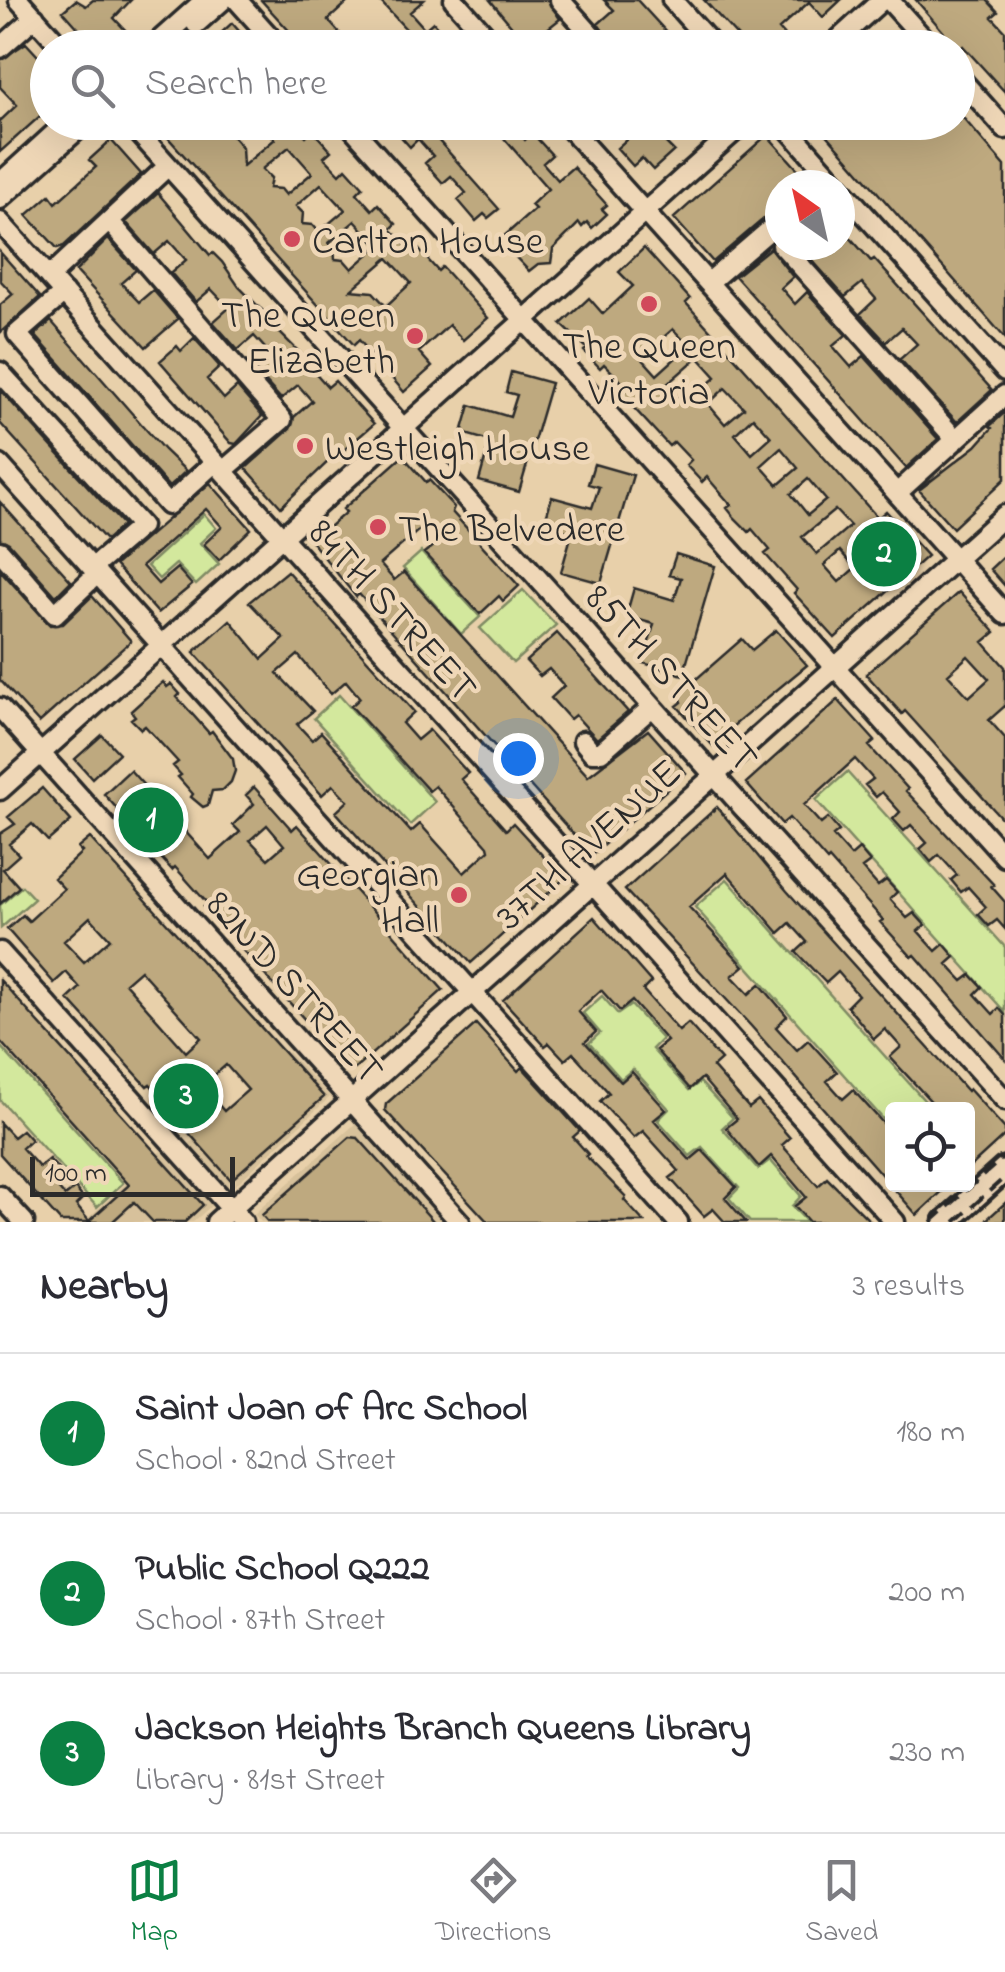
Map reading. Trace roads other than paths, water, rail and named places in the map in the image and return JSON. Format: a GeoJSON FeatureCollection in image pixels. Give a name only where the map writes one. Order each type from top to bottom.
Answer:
{"type":"FeatureCollection","features":[{"type":"Feature","properties":{"kind":"main road"},"geometry":{"type":"LineString","coordinates":[[946,1222],[1005,1169]]}},
{"type":"Feature","properties":{"kind":"street"},"geometry":{"type":"LineString","coordinates":[[19,0],[46,30]]}},
{"type":"Feature","properties":{"kind":"street"},"geometry":{"type":"LineString","coordinates":[[171,30],[204,0]]}},
{"type":"Feature","properties":{"kind":"street"},"geometry":{"type":"LineString","coordinates":[[190,30],[222,0]]}},
{"type":"Feature","properties":{"kind":"street"},"geometry":{"type":"LineString","coordinates":[[237,0],[264,30]]}},
{"type":"Feature","properties":{"kind":"street"},"geometry":{"type":"LineString","coordinates":[[454,0],[481,30]]}},
{"type":"Feature","properties":{"kind":"street"},"geometry":{"type":"LineString","coordinates":[[560,0],[587,30]]}},
{"type":"Feature","properties":{"kind":"street"},"geometry":{"type":"LineString","coordinates":[[672,0],[699,30]]}},
{"type":"Feature","properties":{"kind":"street"},"geometry":{"type":"LineString","coordinates":[[850,30],[886,0],[915,30]]}},
{"type":"Feature","properties":{"kind":"street"},"geometry":{"type":"LineString","coordinates":[[0,48],[34,17]]}},
{"type":"Feature","properties":{"kind":"street"},"geometry":{"type":"LineString","coordinates":[[975,95],[1005,129]]}},
{"type":"Feature","properties":{"kind":"street"},"geometry":{"type":"LineString","coordinates":[[0,183],[47,140]]}},
{"type":"Feature","properties":{"kind":"street"},"geometry":{"type":"LineString","coordinates":[[0,200],[66,140]]}},
{"type":"Feature","properties":{"kind":"street","name":"85TH STREET"},"geometry":{"type":"LineString","coordinates":[[145,140],[1005,1100]]}},
{"type":"Feature","properties":{"kind":"street"},"geometry":{"type":"LineString","coordinates":[[363,140],[1005,857]]}},
{"type":"Feature","properties":{"kind":"street"},"geometry":{"type":"LineString","coordinates":[[580,140],[1005,614]]}},
{"type":"Feature","properties":{"kind":"street"},"geometry":{"type":"LineString","coordinates":[[0,790],[725,140]]}},
{"type":"Feature","properties":{"kind":"street"},"geometry":{"type":"LineString","coordinates":[[797,140],[821,170]]}},
{"type":"Feature","properties":{"kind":"street"},"geometry":{"type":"LineString","coordinates":[[50,277],[168,166]]}},
{"type":"Feature","properties":{"kind":"street"},"geometry":{"type":"LineString","coordinates":[[855,208],[1005,371]]}},
{"type":"Feature","properties":{"kind":"street","name":"84TH STREET"},"geometry":{"type":"LineString","coordinates":[[0,222],[896,1222]]}},
{"type":"Feature","properties":{"kind":"street"},"geometry":{"type":"LineString","coordinates":[[64,294],[17,334],[168,505],[282,420],[110,222]]}},
{"type":"Feature","properties":{"kind":"street"},"geometry":{"type":"LineString","coordinates":[[708,283],[765,244]]}},
{"type":"Feature","properties":{"kind":"street"},"geometry":{"type":"LineString","coordinates":[[800,260],[956,440]]}},
{"type":"Feature","properties":{"kind":"street"},"geometry":{"type":"LineString","coordinates":[[0,372],[141,526],[55,614],[0,551]]}},
{"type":"Feature","properties":{"kind":"street"},"geometry":{"type":"LineString","coordinates":[[897,494],[1005,395]]}},
{"type":"Feature","properties":{"kind":"street"},"geometry":{"type":"LineString","coordinates":[[0,465],[678,1222]]}},
{"type":"Feature","properties":{"kind":"street","name":"37TH AVENUE"},"geometry":{"type":"LineString","coordinates":[[216,1222],[237,1215],[352,1100],[1005,515]]}},
{"type":"Feature","properties":{"kind":"street"},"geometry":{"type":"LineString","coordinates":[[583,741],[592,752],[600,752],[652,706]]}},
{"type":"Feature","properties":{"kind":"street","name":"82ND STREET"},"geometry":{"type":"LineString","coordinates":[[0,708],[460,1222]]}},
{"type":"Feature","properties":{"kind":"street"},"geometry":{"type":"LineString","coordinates":[[0,952],[237,1215]]}},
{"type":"Feature","properties":{"kind":"street"},"geometry":{"type":"LineString","coordinates":[[0,1196],[24,1222]]}},
{"type":"Feature","properties":{"kind":"railway"},"geometry":{"type":"LineString","coordinates":[[931,1222],[1005,1156]]}},
{"type":"Feature","properties":{"kind":"railway"},"geometry":{"type":"LineString","coordinates":[[955,1222],[1005,1177]]}},
{"type":"Feature","properties":{"kind":"place","name":"Carlton House"},"geometry":{"type":"Point","coordinates":[292,239]}},
{"type":"Feature","properties":{"kind":"place","name":"The Queen Victoria"},"geometry":{"type":"Point","coordinates":[649,304]}},
{"type":"Feature","properties":{"kind":"place","name":"The Queen Elizabeth"},"geometry":{"type":"Point","coordinates":[415,336]}},
{"type":"Feature","properties":{"kind":"place","name":"Westleigh House"},"geometry":{"type":"Point","coordinates":[305,446]}},
{"type":"Feature","properties":{"kind":"place","name":"The Belvedere"},"geometry":{"type":"Point","coordinates":[378,527]}},
{"type":"Feature","properties":{"kind":"place","name":"Public School Q222"},"geometry":{"type":"Point","coordinates":[884,554]}},
{"type":"Feature","properties":{"kind":"place","name":"Saint Joan of Arc School"},"geometry":{"type":"Point","coordinates":[151,820]}},
{"type":"Feature","properties":{"kind":"place","name":"Georgian Hall"},"geometry":{"type":"Point","coordinates":[459,895]}},
{"type":"Feature","properties":{"kind":"place","name":"Jackson Heights Branch Queens Library"},"geometry":{"type":"Point","coordinates":[186,1096]}}]}
